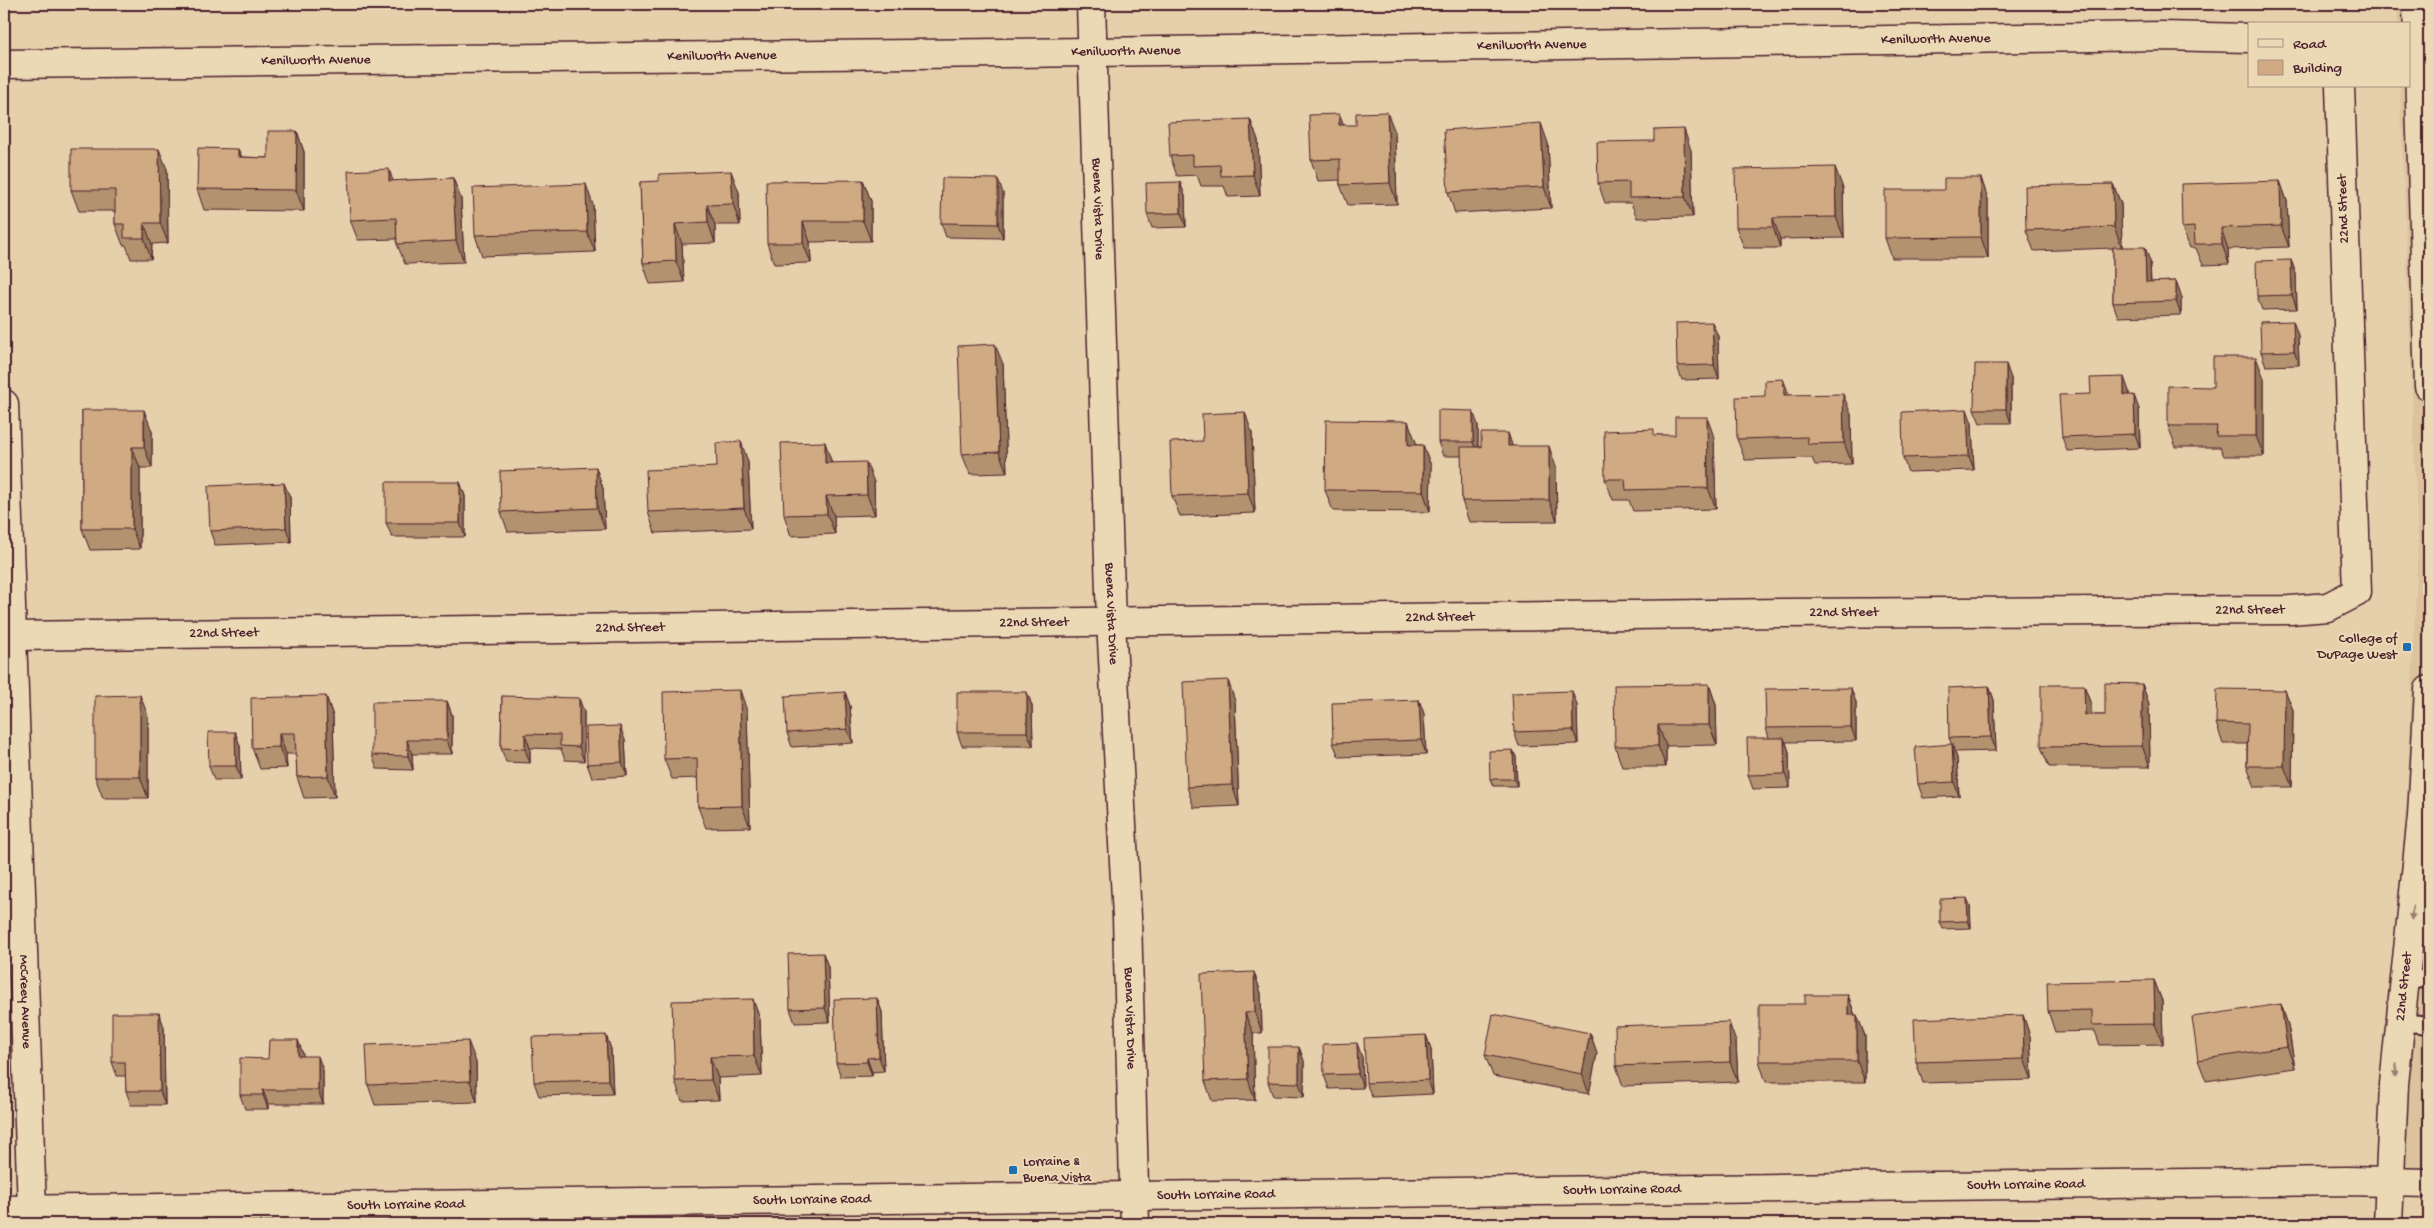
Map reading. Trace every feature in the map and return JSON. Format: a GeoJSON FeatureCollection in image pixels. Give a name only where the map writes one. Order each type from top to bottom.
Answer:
{"type":"FeatureCollection","features":[{"type":"Feature","properties":{"kind":"street","name":"Buena Vista Drive"},"geometry":{"type":"LineString","coordinates":[[1091,4],[1111,622],[1127,917],[1134,1224]]}},
{"type":"Feature","properties":{"kind":"street"},"geometry":{"type":"LineString","coordinates":[[2417,4],[2426,205],[2429,386]]}},
{"type":"Feature","properties":{"kind":"street","name":"Kenilworth Avenue"},"geometry":{"type":"LineString","coordinates":[[4,64],[1093,52],[2161,36],[2248,38]]}},
{"type":"Feature","properties":{"kind":"street","name":"22nd Street"},"geometry":{"type":"LineString","coordinates":[[12,636],[1782,613],[2280,610],[2328,607],[2357,592],[2340,88]]}},
{"type":"Feature","properties":{"kind":"street","name":"McCreey Avenue"},"geometry":{"type":"LineString","coordinates":[[4,404],[32,1209]]}},
{"type":"Feature","properties":{"kind":"street","name":"22nd Street"},"geometry":{"type":"LineString","coordinates":[[2388,1224],[2392,1121],[2401,1022],[2418,979],[2422,816],[2429,690]]}},
{"type":"Feature","properties":{"kind":"street","name":"South Lorraine Road"},"geometry":{"type":"LineString","coordinates":[[4,1210],[492,1214],[1133,1196],[2346,1181],[2429,1184]]}},
{"type":"Feature","properties":{"kind":"lane"},"geometry":{"type":"LineString","coordinates":[[2401,1022],[2429,1025]]}},
{"type":"Feature","properties":{"kind":"shaded area"},"geometry":{"type":"Polygon","coordinates":[[[2397,4],[2429,4],[2429,1175],[2375,1157],[2407,795],[2418,543],[2400,88],[2410,88],[2410,22],[2398,22],[2397,4]]]}},
{"type":"Feature","properties":{"kind":"building"},"geometry":{"type":"Polygon","coordinates":[[[1387,112],[1390,183],[1340,185],[1340,159],[1311,160],[1309,115],[1339,114],[1339,125],[1356,125],[1356,113],[1387,112]]]}},
{"type":"Feature","properties":{"kind":"building"},"geometry":{"type":"Polygon","coordinates":[[[1250,119],[1253,175],[1221,176],[1220,165],[1193,166],[1193,155],[1170,156],[1168,122],[1250,119]]]}},
{"type":"Feature","properties":{"kind":"building"},"geometry":{"type":"Polygon","coordinates":[[[1541,123],[1544,187],[1448,192],[1444,130],[1541,123]]]}},
{"type":"Feature","properties":{"kind":"building"},"geometry":{"type":"Polygon","coordinates":[[[1684,129],[1685,197],[1629,198],[1629,182],[1598,183],[1597,142],[1654,141],[1654,130],[1684,129]]]}},
{"type":"Feature","properties":{"kind":"building"},"geometry":{"type":"Polygon","coordinates":[[[268,131],[297,131],[296,190],[197,189],[198,148],[238,149],[238,157],[268,158],[268,131]]]}},
{"type":"Feature","properties":{"kind":"building"},"geometry":{"type":"Polygon","coordinates":[[[71,149],[159,149],[160,223],[144,223],[144,238],[124,238],[124,224],[115,224],[115,190],[71,190],[71,149]]]}},
{"type":"Feature","properties":{"kind":"building"},"geometry":{"type":"Polygon","coordinates":[[[1835,167],[1836,217],[1773,218],[1773,227],[1736,227],[1735,169],[1835,167]]]}},
{"type":"Feature","properties":{"kind":"building"},"geometry":{"type":"Polygon","coordinates":[[[389,169],[389,181],[453,178],[456,241],[397,244],[396,218],[350,220],[348,171],[389,169]]]}},
{"type":"Feature","properties":{"kind":"building"},"geometry":{"type":"Polygon","coordinates":[[[731,171],[733,204],[707,205],[708,222],[675,224],[676,261],[643,263],[640,182],[659,181],[659,174],[731,171]]]}},
{"type":"Feature","properties":{"kind":"building"},"geometry":{"type":"Polygon","coordinates":[[[942,178],[998,179],[998,224],[941,223],[942,178]]]}},
{"type":"Feature","properties":{"kind":"building"},"geometry":{"type":"Polygon","coordinates":[[[1944,178],[1981,178],[1981,237],[1885,238],[1885,190],[1944,190],[1944,178]]]}},
{"type":"Feature","properties":{"kind":"building"},"geometry":{"type":"Polygon","coordinates":[[[863,180],[863,221],[803,221],[803,243],[767,243],[766,181],[863,180]]]}},
{"type":"Feature","properties":{"kind":"building"},"geometry":{"type":"Polygon","coordinates":[[[2280,181],[2281,226],[2221,228],[2222,244],[2195,244],[2194,227],[2182,228],[2181,184],[2280,181]]]}},
{"type":"Feature","properties":{"kind":"building"},"geometry":{"type":"Polygon","coordinates":[[[1180,182],[1181,213],[1147,214],[1146,183],[1180,182]]]}},
{"type":"Feature","properties":{"kind":"building"},"geometry":{"type":"Polygon","coordinates":[[[586,184],[587,232],[475,235],[473,188],[586,184]]]}},
{"type":"Feature","properties":{"kind":"building"},"geometry":{"type":"Polygon","coordinates":[[[2113,184],[2114,227],[2026,230],[2025,186],[2113,184]]]}},
{"type":"Feature","properties":{"kind":"building"},"geometry":{"type":"Polygon","coordinates":[[[2113,247],[2145,247],[2146,282],[2176,281],[2176,301],[2113,303],[2113,247]]]}},
{"type":"Feature","properties":{"kind":"building"},"geometry":{"type":"Polygon","coordinates":[[[2291,260],[2292,295],[2257,296],[2256,261],[2291,260]]]}},
{"type":"Feature","properties":{"kind":"building"},"geometry":{"type":"Polygon","coordinates":[[[2293,321],[2294,351],[2261,352],[2260,322],[2293,321]]]}},
{"type":"Feature","properties":{"kind":"building"},"geometry":{"type":"Polygon","coordinates":[[[1712,322],[1714,365],[1677,366],[1676,323],[1712,322]]]}},
{"type":"Feature","properties":{"kind":"building"},"geometry":{"type":"Polygon","coordinates":[[[995,344],[999,452],[962,454],[958,346],[995,344]]]}},
{"type":"Feature","properties":{"kind":"building"},"geometry":{"type":"Polygon","coordinates":[[[2213,357],[2256,357],[2256,436],[2216,436],[2217,426],[2168,426],[2168,386],[2213,387],[2213,357]]]}},
{"type":"Feature","properties":{"kind":"building"},"geometry":{"type":"Polygon","coordinates":[[[1975,364],[2006,364],[2006,409],[1974,409],[1975,364]]]}},
{"type":"Feature","properties":{"kind":"building"},"geometry":{"type":"Polygon","coordinates":[[[2124,377],[2124,395],[2134,395],[2135,434],[2062,437],[2059,395],[2091,394],[2090,378],[2124,377]]]}},
{"type":"Feature","properties":{"kind":"building"},"geometry":{"type":"Polygon","coordinates":[[[1783,379],[1784,395],[1843,394],[1844,443],[1808,444],[1807,437],[1737,439],[1736,397],[1765,396],[1765,380],[1783,379]]]}},
{"type":"Feature","properties":{"kind":"building"},"geometry":{"type":"Polygon","coordinates":[[[1967,409],[1969,456],[1903,458],[1902,412],[1967,409]]]}},
{"type":"Feature","properties":{"kind":"building"},"geometry":{"type":"Polygon","coordinates":[[[82,410],[144,410],[144,447],[132,447],[132,529],[82,529],[82,410]]]}},
{"type":"Feature","properties":{"kind":"building"},"geometry":{"type":"Polygon","coordinates":[[[1438,410],[1473,411],[1473,442],[1438,442],[1438,410]]]}},
{"type":"Feature","properties":{"kind":"building"},"geometry":{"type":"Polygon","coordinates":[[[1245,412],[1248,493],[1172,496],[1170,442],[1203,441],[1202,414],[1245,412]]]}},
{"type":"Feature","properties":{"kind":"building"},"geometry":{"type":"Polygon","coordinates":[[[1675,417],[1707,417],[1708,488],[1626,490],[1625,479],[1605,479],[1604,431],[1654,429],[1654,435],[1675,435],[1675,417]]]}},
{"type":"Feature","properties":{"kind":"building"},"geometry":{"type":"Polygon","coordinates":[[[1326,420],[1408,421],[1408,445],[1423,445],[1423,491],[1325,490],[1326,420]]]}},
{"type":"Feature","properties":{"kind":"building"},"geometry":{"type":"Polygon","coordinates":[[[1481,433],[1508,433],[1508,446],[1549,446],[1549,500],[1462,501],[1461,447],[1481,447],[1481,433]]]}},
{"type":"Feature","properties":{"kind":"building"},"geometry":{"type":"Polygon","coordinates":[[[741,441],[744,508],[648,512],[646,470],[717,467],[716,443],[741,441]]]}},
{"type":"Feature","properties":{"kind":"building"},"geometry":{"type":"Polygon","coordinates":[[[825,442],[825,463],[866,462],[867,495],[826,496],[827,514],[784,515],[781,443],[825,442]]]}},
{"type":"Feature","properties":{"kind":"building"},"geometry":{"type":"Polygon","coordinates":[[[596,467],[597,508],[501,512],[500,471],[596,467]]]}},
{"type":"Feature","properties":{"kind":"building"},"geometry":{"type":"Polygon","coordinates":[[[386,482],[460,482],[460,523],[386,523],[386,482]]]}},
{"type":"Feature","properties":{"kind":"building"},"geometry":{"type":"Polygon","coordinates":[[[284,483],[286,528],[210,531],[208,486],[284,483]]]}},
{"type":"Feature","properties":{"kind":"building"},"geometry":{"type":"Polygon","coordinates":[[[1228,680],[1232,785],[1187,787],[1183,682],[1228,680]]]}},
{"type":"Feature","properties":{"kind":"building"},"geometry":{"type":"Polygon","coordinates":[[[2105,683],[2142,684],[2142,746],[2041,747],[2041,685],[2084,685],[2085,715],[2105,715],[2105,683]]]}},
{"type":"Feature","properties":{"kind":"building"},"geometry":{"type":"Polygon","coordinates":[[[1709,684],[1709,725],[1658,725],[1658,746],[1615,746],[1614,685],[1709,684]]]}},
{"type":"Feature","properties":{"kind":"building"},"geometry":{"type":"Polygon","coordinates":[[[1989,686],[1991,737],[1949,738],[1948,688],[1989,686]]]}},
{"type":"Feature","properties":{"kind":"building"},"geometry":{"type":"Polygon","coordinates":[[[1851,688],[1851,727],[1766,728],[1765,689],[1851,688]]]}},
{"type":"Feature","properties":{"kind":"building"},"geometry":{"type":"Polygon","coordinates":[[[2217,689],[2285,690],[2284,766],[2247,766],[2248,724],[2216,723],[2217,689]]]}},
{"type":"Feature","properties":{"kind":"building"},"geometry":{"type":"Polygon","coordinates":[[[740,690],[742,806],[698,807],[697,758],[664,759],[663,692],[740,690]]]}},
{"type":"Feature","properties":{"kind":"building"},"geometry":{"type":"Polygon","coordinates":[[[1572,691],[1573,730],[1514,732],[1512,693],[1572,691]]]}},
{"type":"Feature","properties":{"kind":"building"},"geometry":{"type":"Polygon","coordinates":[[[845,692],[847,729],[787,733],[785,696],[845,692]]]}},
{"type":"Feature","properties":{"kind":"building"},"geometry":{"type":"Polygon","coordinates":[[[957,692],[1027,692],[1027,732],[957,732],[957,692]]]}},
{"type":"Feature","properties":{"kind":"building"},"geometry":{"type":"Polygon","coordinates":[[[140,695],[140,777],[95,777],[95,696],[140,695]]]}},
{"type":"Feature","properties":{"kind":"building"},"geometry":{"type":"Polygon","coordinates":[[[326,696],[328,776],[297,777],[295,733],[279,733],[279,747],[252,748],[251,698],[326,696]]]}},
{"type":"Feature","properties":{"kind":"building"},"geometry":{"type":"Polygon","coordinates":[[[502,696],[579,698],[579,747],[560,746],[560,735],[525,734],[525,749],[501,748],[502,696]]]}},
{"type":"Feature","properties":{"kind":"building"},"geometry":{"type":"Polygon","coordinates":[[[1419,700],[1421,740],[1333,743],[1332,703],[1419,700]]]}},
{"type":"Feature","properties":{"kind":"building"},"geometry":{"type":"Polygon","coordinates":[[[447,701],[447,740],[407,740],[408,756],[372,755],[372,702],[447,701]]]}},
{"type":"Feature","properties":{"kind":"building"},"geometry":{"type":"Polygon","coordinates":[[[620,726],[622,762],[587,764],[586,727],[620,726]]]}},
{"type":"Feature","properties":{"kind":"building"},"geometry":{"type":"Polygon","coordinates":[[[208,732],[235,732],[236,766],[209,766],[208,732]]]}},
{"type":"Feature","properties":{"kind":"building"},"geometry":{"type":"Polygon","coordinates":[[[1747,738],[1784,738],[1785,774],[1748,775],[1747,738]]]}},
{"type":"Feature","properties":{"kind":"building"},"geometry":{"type":"Polygon","coordinates":[[[1952,744],[1954,782],[1918,784],[1915,747],[1952,744]]]}},
{"type":"Feature","properties":{"kind":"building"},"geometry":{"type":"Polygon","coordinates":[[[1513,750],[1514,779],[1490,779],[1489,751],[1513,750]]]}},
{"type":"Feature","properties":{"kind":"building"},"geometry":{"type":"Polygon","coordinates":[[[1967,898],[1968,921],[1940,922],[1940,899],[1967,898]]]}},
{"type":"Feature","properties":{"kind":"building"},"geometry":{"type":"Polygon","coordinates":[[[823,953],[825,1008],[790,1009],[788,954],[823,953]]]}},
{"type":"Feature","properties":{"kind":"building"},"geometry":{"type":"Polygon","coordinates":[[[1254,972],[1255,1012],[1245,1013],[1248,1079],[1205,1081],[1201,974],[1254,972]]]}},
{"type":"Feature","properties":{"kind":"building"},"geometry":{"type":"Polygon","coordinates":[[[2154,980],[2155,1024],[2092,1025],[2092,1010],[2048,1011],[2047,982],[2154,980]]]}},
{"type":"Feature","properties":{"kind":"building"},"geometry":{"type":"Polygon","coordinates":[[[1805,995],[1848,995],[1848,1015],[1857,1015],[1857,1061],[1759,1061],[1759,1004],[1805,1004],[1805,995]]]}},
{"type":"Feature","properties":{"kind":"building"},"geometry":{"type":"Polygon","coordinates":[[[877,998],[879,1057],[867,1058],[867,1062],[836,1063],[834,999],[877,998]]]}},
{"type":"Feature","properties":{"kind":"building"},"geometry":{"type":"Polygon","coordinates":[[[753,999],[754,1056],[710,1057],[711,1080],[675,1081],[672,1001],[753,999]]]}},
{"type":"Feature","properties":{"kind":"building"},"geometry":{"type":"Polygon","coordinates":[[[2281,1004],[2287,1047],[2198,1060],[2192,1017],[2281,1004]]]}},
{"type":"Feature","properties":{"kind":"building"},"geometry":{"type":"Polygon","coordinates":[[[112,1013],[159,1013],[160,1091],[126,1091],[125,1062],[112,1062],[112,1013]]]}},
{"type":"Feature","properties":{"kind":"building"},"geometry":{"type":"Polygon","coordinates":[[[1493,1014],[1590,1033],[1582,1074],[1485,1055],[1493,1014]]]}},
{"type":"Feature","properties":{"kind":"building"},"geometry":{"type":"Polygon","coordinates":[[[2023,1015],[2024,1059],[1916,1062],[1914,1019],[2023,1015]]]}},
{"type":"Feature","properties":{"kind":"building"},"geometry":{"type":"Polygon","coordinates":[[[1729,1022],[1730,1062],[1616,1066],[1615,1026],[1729,1022]]]}},
{"type":"Feature","properties":{"kind":"building"},"geometry":{"type":"Polygon","coordinates":[[[606,1035],[608,1080],[534,1082],[532,1037],[606,1035]]]}},
{"type":"Feature","properties":{"kind":"building"},"geometry":{"type":"Polygon","coordinates":[[[1426,1035],[1428,1080],[1366,1083],[1364,1038],[1426,1035]]]}},
{"type":"Feature","properties":{"kind":"building"},"geometry":{"type":"Polygon","coordinates":[[[269,1040],[298,1040],[298,1056],[318,1056],[318,1090],[263,1090],[263,1095],[240,1095],[240,1058],[268,1059],[269,1040]]]}},
{"type":"Feature","properties":{"kind":"building"},"geometry":{"type":"Polygon","coordinates":[[[468,1041],[470,1081],[368,1085],[366,1045],[468,1041]]]}},
{"type":"Feature","properties":{"kind":"building"},"geometry":{"type":"Polygon","coordinates":[[[1357,1043],[1358,1074],[1324,1075],[1323,1044],[1357,1043]]]}},
{"type":"Feature","properties":{"kind":"building"},"geometry":{"type":"Polygon","coordinates":[[[1268,1047],[1299,1047],[1299,1083],[1268,1082],[1268,1047]]]}},
{"type":"Feature","properties":{"kind":"place","name":"College of DuPage West"},"geometry":{"type":"Point","coordinates":[2407,647]}},
{"type":"Feature","properties":{"kind":"place","name":"Lorraine & Buena Vista"},"geometry":{"type":"Point","coordinates":[1013,1170]}}]}
